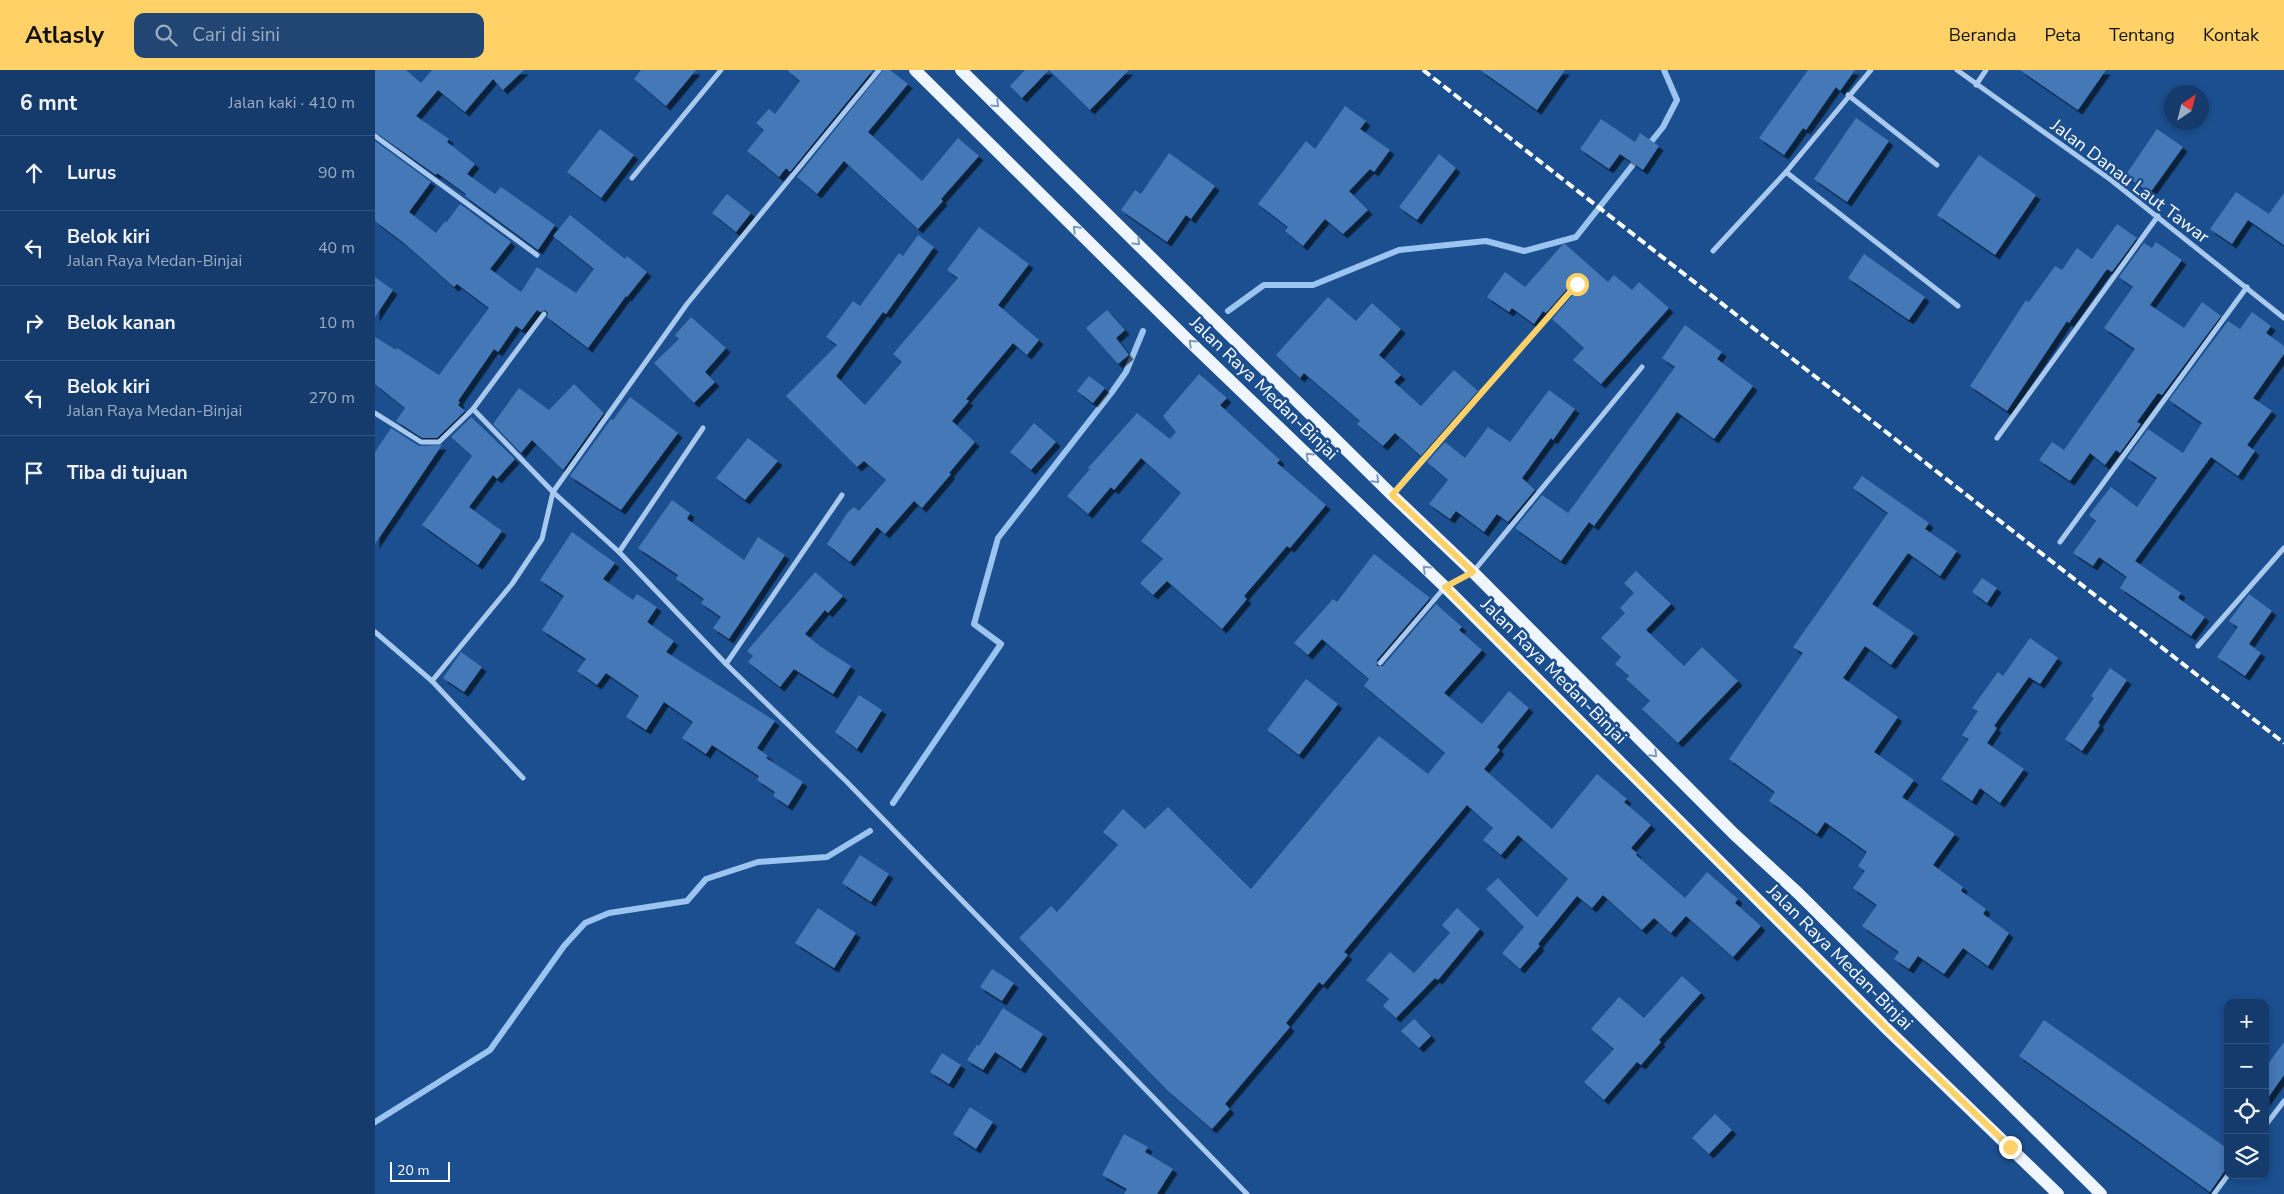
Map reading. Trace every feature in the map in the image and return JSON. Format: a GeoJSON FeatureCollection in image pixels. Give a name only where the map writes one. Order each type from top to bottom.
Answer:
{"type":"FeatureCollection","features":[{"type":"Feature","properties":{"kind":"main road","name":"Jalan Raya Medan-Binjai"},"geometry":{"type":"LineString","coordinates":[[915,70],[1187,339],[1445,587],[1888,1030],[2058,1194]]}},
{"type":"Feature","properties":{"kind":"main road","name":"Jalan Raya Medan-Binjai"},"geometry":{"type":"LineString","coordinates":[[961,70],[1392,495],[1473,572],[1734,834],[1798,893],[2101,1194]]}},
{"type":"Feature","properties":{"kind":"street"},"geometry":{"type":"LineString","coordinates":[[632,178],[721,70]]}},
{"type":"Feature","properties":{"kind":"street"},"geometry":{"type":"LineString","coordinates":[[431,681],[512,584],[542,539],[553,492],[687,304],[879,70]]}},
{"type":"Feature","properties":{"kind":"street"},"geometry":{"type":"LineString","coordinates":[[1713,251],[1786,172],[1871,70]]}},
{"type":"Feature","properties":{"kind":"street","name":"Jalan Danau Laut Tawar"},"geometry":{"type":"LineString","coordinates":[[1957,70],[2159,216],[2284,318]]}},
{"type":"Feature","properties":{"kind":"street"},"geometry":{"type":"LineString","coordinates":[[1976,85],[1986,70]]}},
{"type":"Feature","properties":{"kind":"street"},"geometry":{"type":"LineString","coordinates":[[1848,96],[1937,165]]}},
{"type":"Feature","properties":{"kind":"street"},"geometry":{"type":"LineString","coordinates":[[375,136],[537,256]]}},
{"type":"Feature","properties":{"kind":"street"},"geometry":{"type":"LineString","coordinates":[[1786,172],[1958,306]]}},
{"type":"Feature","properties":{"kind":"street"},"geometry":{"type":"LineString","coordinates":[[1997,438],[2159,216]]}},
{"type":"Feature","properties":{"kind":"street"},"geometry":{"type":"LineString","coordinates":[[1392,495],[1577,284]]}},
{"type":"Feature","properties":{"kind":"street"},"geometry":{"type":"LineString","coordinates":[[2060,542],[2247,287]]}},
{"type":"Feature","properties":{"kind":"street"},"geometry":{"type":"LineString","coordinates":[[375,413],[421,442],[439,442],[473,408],[544,314]]}},
{"type":"Feature","properties":{"kind":"street"},"geometry":{"type":"LineString","coordinates":[[1380,663],[1445,587],[1473,572],[1642,367]]}},
{"type":"Feature","properties":{"kind":"street"},"geometry":{"type":"LineString","coordinates":[[473,408],[553,492],[619,552],[726,664],[846,781],[1247,1194]]}},
{"type":"Feature","properties":{"kind":"street"},"geometry":{"type":"LineString","coordinates":[[619,552],[703,428]]}},
{"type":"Feature","properties":{"kind":"street"},"geometry":{"type":"LineString","coordinates":[[726,664],[842,495]]}},
{"type":"Feature","properties":{"kind":"street"},"geometry":{"type":"LineString","coordinates":[[2199,646],[2284,548]]}},
{"type":"Feature","properties":{"kind":"street"},"geometry":{"type":"LineString","coordinates":[[375,632],[431,681],[523,778]]}},
{"type":"Feature","properties":{"kind":"street"},"geometry":{"type":"LineString","coordinates":[[2269,1121],[2284,1101]]}},
{"type":"Feature","properties":{"kind":"street"},"geometry":{"type":"LineString","coordinates":[[2214,1194],[2225,1179]]}},
{"type":"Feature","properties":{"kind":"building"},"geometry":{"type":"Polygon","coordinates":[[[375,70],[406,70],[421,83],[432,70],[524,70],[503,90],[493,79],[465,112],[438,90],[416,116],[449,139],[447,142],[475,164],[467,174],[495,194],[501,187],[555,225],[538,250],[437,173],[436,175],[375,132],[375,70]]]}},
{"type":"Feature","properties":{"kind":"building"},"geometry":{"type":"Polygon","coordinates":[[[641,70],[696,70],[666,106],[634,79],[641,70]]]}},
{"type":"Feature","properties":{"kind":"building"},"geometry":{"type":"Polygon","coordinates":[[[787,70],[873,70],[790,172],[786,168],[779,177],[747,151],[764,130],[756,123],[769,109],[775,114],[800,81],[787,70]]]}},
{"type":"Feature","properties":{"kind":"building"},"geometry":{"type":"Polygon","coordinates":[[[883,70],[890,70],[908,84],[868,132],[922,181],[958,138],[979,156],[941,199],[943,201],[918,229],[844,161],[817,194],[797,177],[883,70]]]}},
{"type":"Feature","properties":{"kind":"building"},"geometry":{"type":"Polygon","coordinates":[[[1025,70],[1049,70],[1022,98],[1010,86],[1025,70]]]}},
{"type":"Feature","properties":{"kind":"building"},"geometry":{"type":"Polygon","coordinates":[[[1049,70],[1129,70],[1090,110],[1049,70]]]}},
{"type":"Feature","properties":{"kind":"building"},"geometry":{"type":"Polygon","coordinates":[[[1480,70],[1565,70],[1537,110],[1480,70]]]}},
{"type":"Feature","properties":{"kind":"building"},"geometry":{"type":"Polygon","coordinates":[[[1808,70],[1855,70],[1840,91],[1836,87],[1806,130],[1803,128],[1784,155],[1759,138],[1808,70]]]}},
{"type":"Feature","properties":{"kind":"building"},"geometry":{"type":"Polygon","coordinates":[[[2020,70],[2106,70],[2078,110],[2020,70]]]}},
{"type":"Feature","properties":{"kind":"building"},"geometry":{"type":"Polygon","coordinates":[[[1345,106],[1366,121],[1360,129],[1390,150],[1374,172],[1370,169],[1349,191],[1368,210],[1343,234],[1325,219],[1303,246],[1285,231],[1288,227],[1258,204],[1306,141],[1315,149],[1345,106]]]}},
{"type":"Feature","properties":{"kind":"building"},"geometry":{"type":"Polygon","coordinates":[[[1856,118],[1889,141],[1847,202],[1814,179],[1856,118]]]}},
{"type":"Feature","properties":{"kind":"building"},"geometry":{"type":"Polygon","coordinates":[[[1601,119],[1635,142],[1640,133],[1659,146],[1643,170],[1620,154],[1609,169],[1580,149],[1601,119]]]}},
{"type":"Feature","properties":{"kind":"building"},"geometry":{"type":"Polygon","coordinates":[[[600,129],[634,155],[601,198],[567,172],[600,129]]]}},
{"type":"Feature","properties":{"kind":"building"},"geometry":{"type":"Polygon","coordinates":[[[2157,129],[2183,147],[2150,193],[2125,176],[2157,129]]]}},
{"type":"Feature","properties":{"kind":"building"},"geometry":{"type":"Polygon","coordinates":[[[375,141],[431,182],[409,212],[436,233],[460,204],[511,242],[490,269],[521,292],[537,267],[576,293],[594,269],[553,236],[570,215],[625,259],[627,256],[647,272],[626,296],[588,348],[547,317],[548,313],[545,310],[540,312],[537,310],[522,330],[516,326],[498,352],[494,349],[458,401],[460,402],[458,405],[465,411],[437,438],[422,438],[396,421],[405,408],[375,384],[375,337],[396,350],[397,348],[439,375],[489,308],[457,284],[454,287],[404,243],[375,221],[375,141]]]}},
{"type":"Feature","properties":{"kind":"building"},"geometry":{"type":"Polygon","coordinates":[[[1169,153],[1215,186],[1191,219],[1186,215],[1167,242],[1121,210],[1135,190],[1141,194],[1169,153]]]}},
{"type":"Feature","properties":{"kind":"building"},"geometry":{"type":"Polygon","coordinates":[[[1439,154],[1456,168],[1417,220],[1399,207],[1439,154]]]}},
{"type":"Feature","properties":{"kind":"building"},"geometry":{"type":"Polygon","coordinates":[[[1979,155],[2036,195],[1995,255],[1937,215],[1979,155]]]}},
{"type":"Feature","properties":{"kind":"building"},"geometry":{"type":"Polygon","coordinates":[[[2236,192],[2269,214],[2284,193],[2284,245],[2248,220],[2232,244],[2210,229],[2236,192]]]}},
{"type":"Feature","properties":{"kind":"building"},"geometry":{"type":"Polygon","coordinates":[[[727,194],[751,213],[736,232],[712,213],[727,194]]]}},
{"type":"Feature","properties":{"kind":"building"},"geometry":{"type":"Polygon","coordinates":[[[2117,224],[2137,238],[2112,272],[2107,269],[2069,323],[2067,321],[2007,411],[1970,386],[2026,300],[2029,302],[2055,266],[2062,270],[2077,248],[2092,259],[2117,224]]]}},
{"type":"Feature","properties":{"kind":"building"},"geometry":{"type":"Polygon","coordinates":[[[979,227],[1029,264],[998,305],[1039,340],[1027,355],[1013,343],[966,399],[969,401],[952,421],[975,442],[949,473],[951,474],[922,508],[914,501],[885,534],[877,527],[850,562],[827,544],[848,512],[854,507],[859,511],[886,480],[864,461],[857,467],[786,396],[837,345],[826,337],[853,301],[860,306],[899,253],[903,256],[918,235],[934,247],[886,314],[883,312],[836,376],[865,405],[902,362],[893,354],[958,278],[947,270],[979,227]]]}},
{"type":"Feature","properties":{"kind":"building"},"geometry":{"type":"Polygon","coordinates":[[[2156,242],[2182,260],[2150,305],[2184,328],[2202,302],[2221,316],[2162,395],[2158,393],[2137,422],[2141,424],[2120,453],[2116,450],[2105,465],[2090,453],[2070,481],[2039,460],[2052,442],[2064,450],[2135,349],[2104,328],[2133,287],[2119,277],[2144,243],[2152,248],[2156,242]]]}},
{"type":"Feature","properties":{"kind":"building"},"geometry":{"type":"Polygon","coordinates":[[[1564,243],[1608,282],[1614,275],[1632,290],[1639,282],[1669,308],[1601,384],[1573,360],[1584,348],[1552,319],[1580,287],[1579,280],[1574,281],[1546,313],[1543,311],[1534,324],[1512,308],[1509,312],[1487,297],[1505,272],[1525,287],[1564,243]]]}},
{"type":"Feature","properties":{"kind":"building"},"geometry":{"type":"Polygon","coordinates":[[[1864,254],[1925,297],[1909,320],[1848,278],[1864,254]]]}},
{"type":"Feature","properties":{"kind":"building"},"geometry":{"type":"Polygon","coordinates":[[[375,277],[393,290],[375,317],[375,277]]]}},
{"type":"Feature","properties":{"kind":"building"},"geometry":{"type":"Polygon","coordinates":[[[1328,297],[1356,321],[1372,303],[1401,329],[1379,355],[1401,375],[1394,382],[1421,406],[1454,370],[1478,391],[1421,456],[1395,433],[1383,446],[1357,424],[1360,421],[1337,401],[1304,373],[1300,378],[1276,355],[1328,297]]]}},
{"type":"Feature","properties":{"kind":"building"},"geometry":{"type":"Polygon","coordinates":[[[1107,310],[1125,330],[1116,338],[1129,355],[1118,364],[1086,328],[1107,310]]]}},
{"type":"Feature","properties":{"kind":"building"},"geometry":{"type":"Polygon","coordinates":[[[2252,312],[2271,326],[2266,333],[2284,346],[2284,354],[2253,398],[2272,411],[2247,445],[2255,451],[2238,476],[2211,457],[2135,561],[2181,593],[2178,598],[2205,617],[2191,636],[2120,588],[2127,577],[2099,557],[2093,566],[2073,553],[2096,521],[2089,515],[2111,487],[2137,507],[2157,478],[2127,458],[2148,429],[2183,453],[2202,423],[2169,400],[2228,321],[2240,329],[2252,312]]]}},
{"type":"Feature","properties":{"kind":"building"},"geometry":{"type":"Polygon","coordinates":[[[691,317],[726,348],[705,372],[715,382],[694,403],[654,363],[679,339],[675,335],[691,317]]]}},
{"type":"Feature","properties":{"kind":"building"},"geometry":{"type":"Polygon","coordinates":[[[1685,325],[1722,352],[1717,359],[1753,386],[1714,439],[1677,412],[1594,526],[1589,522],[1561,561],[1515,528],[1542,495],[1568,513],[1675,367],[1662,358],[1685,325]]]}},
{"type":"Feature","properties":{"kind":"building"},"geometry":{"type":"Polygon","coordinates":[[[1199,374],[1227,398],[1220,405],[1280,460],[1277,463],[1326,505],[1290,548],[1287,546],[1244,596],[1247,599],[1222,629],[1167,581],[1153,595],[1140,583],[1163,559],[1141,541],[1181,493],[1141,458],[1114,490],[1111,487],[1088,514],[1067,496],[1090,469],[1088,468],[1137,413],[1170,439],[1176,432],[1163,416],[1199,374]]]}},
{"type":"Feature","properties":{"kind":"building"},"geometry":{"type":"Polygon","coordinates":[[[1089,376],[1105,388],[1093,403],[1077,391],[1089,376]]]}},
{"type":"Feature","properties":{"kind":"building"},"geometry":{"type":"Polygon","coordinates":[[[574,384],[604,413],[563,470],[532,440],[521,453],[493,424],[519,388],[549,410],[574,384]]]}},
{"type":"Feature","properties":{"kind":"building"},"geometry":{"type":"Polygon","coordinates":[[[1549,390],[1575,409],[1522,478],[1535,490],[1508,522],[1497,514],[1484,532],[1456,511],[1450,519],[1429,504],[1448,480],[1427,462],[1445,442],[1465,458],[1488,427],[1510,442],[1549,390]]]}},
{"type":"Feature","properties":{"kind":"building"},"geometry":{"type":"Polygon","coordinates":[[[630,397],[678,433],[621,510],[570,476],[611,419],[613,420],[630,397]]]}},
{"type":"Feature","properties":{"kind":"building"},"geometry":{"type":"Polygon","coordinates":[[[471,417],[515,459],[497,479],[493,475],[469,507],[502,531],[478,565],[422,525],[472,456],[451,437],[471,417]]]}},
{"type":"Feature","properties":{"kind":"building"},"geometry":{"type":"Polygon","coordinates":[[[1034,423],[1056,442],[1031,470],[1010,452],[1034,423]]]}},
{"type":"Feature","properties":{"kind":"building"},"geometry":{"type":"Polygon","coordinates":[[[391,428],[419,446],[442,445],[375,544],[375,452],[391,428]]]}},
{"type":"Feature","properties":{"kind":"building"},"geometry":{"type":"Polygon","coordinates":[[[748,438],[778,461],[745,500],[716,478],[748,438]]]}},
{"type":"Feature","properties":{"kind":"building"},"geometry":{"type":"Polygon","coordinates":[[[1862,476],[1929,523],[1925,529],[1957,551],[1940,576],[1908,553],[1872,604],[1914,633],[1891,665],[1865,646],[1843,678],[1898,717],[1874,752],[1914,780],[1902,797],[1955,834],[1933,865],[1963,887],[1961,891],[1986,909],[1983,914],[2009,933],[1988,966],[1963,948],[1944,974],[1918,956],[1909,969],[1894,959],[1899,952],[1862,926],[1877,905],[1853,888],[1865,871],[1858,866],[1867,852],[1825,822],[1817,834],[1769,801],[1775,792],[1729,759],[1803,653],[1793,647],[1888,513],[1853,488],[1862,476]]]}},
{"type":"Feature","properties":{"kind":"building"},"geometry":{"type":"Polygon","coordinates":[[[672,500],[690,513],[687,519],[744,560],[758,537],[785,555],[729,639],[713,628],[721,617],[701,603],[704,599],[676,579],[678,575],[638,548],[672,500]]]}},
{"type":"Feature","properties":{"kind":"building"},"geometry":{"type":"Polygon","coordinates":[[[572,532],[615,563],[603,579],[633,600],[637,594],[657,607],[647,622],[674,641],[666,652],[775,721],[757,748],[768,756],[766,758],[803,782],[788,806],[773,796],[775,792],[757,780],[759,776],[712,745],[706,754],[682,738],[693,722],[664,702],[646,730],[626,717],[639,696],[606,673],[597,685],[577,671],[586,659],[542,630],[564,596],[540,580],[572,532]]]}},
{"type":"Feature","properties":{"kind":"building"},"geometry":{"type":"Polygon","coordinates":[[[1374,554],[1430,598],[1377,660],[1377,666],[1383,666],[1436,604],[1462,627],[1459,630],[1482,650],[1444,693],[1482,724],[1509,691],[1529,708],[1497,747],[1500,750],[1484,769],[1552,829],[1597,774],[1627,799],[1624,802],[1651,825],[1631,848],[1637,853],[1636,855],[1685,898],[1707,872],[1738,899],[1735,903],[1761,926],[1733,957],[1686,916],[1671,933],[1654,918],[1642,930],[1603,895],[1592,908],[1577,896],[1538,944],[1540,946],[1520,969],[1502,953],[1524,927],[1486,889],[1498,878],[1537,917],[1568,879],[1518,835],[1501,855],[1483,840],[1493,828],[1467,805],[1344,952],[1348,955],[1323,985],[1319,982],[1286,1023],[1290,1027],[1225,1104],[1230,1109],[1212,1129],[1168,1091],[1019,938],[1051,906],[1057,912],[1118,845],[1103,832],[1123,809],[1145,829],[1168,807],[1251,889],[1379,736],[1428,774],[1445,753],[1364,686],[1369,679],[1322,639],[1308,655],[1294,643],[1333,599],[1337,602],[1374,554]]]}},
{"type":"Feature","properties":{"kind":"building"},"geometry":{"type":"Polygon","coordinates":[[[1636,571],[1671,604],[1646,630],[1684,666],[1702,647],[1738,681],[1678,743],[1642,709],[1650,701],[1626,679],[1629,676],[1615,664],[1621,657],[1601,638],[1625,613],[1620,608],[1634,593],[1624,583],[1636,571]]]}},
{"type":"Feature","properties":{"kind":"building"},"geometry":{"type":"Polygon","coordinates":[[[815,572],[843,596],[828,613],[825,610],[805,634],[821,647],[851,666],[833,694],[794,669],[780,687],[748,662],[753,656],[747,651],[815,572]]]}},
{"type":"Feature","properties":{"kind":"building"},"geometry":{"type":"Polygon","coordinates":[[[1982,578],[1997,588],[1987,603],[1972,592],[1982,578]]]}},
{"type":"Feature","properties":{"kind":"building"},"geometry":{"type":"Polygon","coordinates":[[[2249,594],[2272,611],[2249,644],[2261,653],[2245,676],[2217,657],[2238,627],[2229,621],[2249,594]]]}},
{"type":"Feature","properties":{"kind":"building"},"geometry":{"type":"Polygon","coordinates":[[[2030,638],[2058,658],[2040,684],[2029,677],[1994,726],[1997,728],[1987,743],[2024,769],[2000,803],[1980,788],[1972,801],[1941,779],[1969,739],[1962,735],[1978,711],[1972,708],[1998,672],[2003,676],[2030,638]]]}},
{"type":"Feature","properties":{"kind":"building"},"geometry":{"type":"Polygon","coordinates":[[[461,652],[482,667],[464,692],[443,678],[461,652]]]}},
{"type":"Feature","properties":{"kind":"building"},"geometry":{"type":"Polygon","coordinates":[[[2110,668],[2127,680],[2082,751],[2065,739],[2094,698],[2091,696],[2110,668]]]}},
{"type":"Feature","properties":{"kind":"building"},"geometry":{"type":"Polygon","coordinates":[[[1306,679],[1338,704],[1299,755],[1267,730],[1306,679]]]}},
{"type":"Feature","properties":{"kind":"building"},"geometry":{"type":"Polygon","coordinates":[[[859,695],[882,710],[857,749],[835,732],[859,695]]]}},
{"type":"Feature","properties":{"kind":"building"},"geometry":{"type":"Polygon","coordinates":[[[860,855],[889,874],[871,902],[842,883],[860,855]]]}},
{"type":"Feature","properties":{"kind":"building"},"geometry":{"type":"Polygon","coordinates":[[[818,908],[856,933],[834,968],[795,943],[818,908]]]}},
{"type":"Feature","properties":{"kind":"building"},"geometry":{"type":"Polygon","coordinates":[[[1457,908],[1480,929],[1438,980],[1435,978],[1396,1018],[1383,1006],[1389,999],[1366,980],[1390,952],[1414,973],[1450,933],[1442,925],[1457,908]]]}},
{"type":"Feature","properties":{"kind":"building"},"geometry":{"type":"Polygon","coordinates":[[[992,969],[1014,983],[1002,1001],[980,987],[992,969]]]}},
{"type":"Feature","properties":{"kind":"building"},"geometry":{"type":"Polygon","coordinates":[[[1682,976],[1701,993],[1659,1040],[1661,1042],[1641,1065],[1637,1062],[1604,1100],[1584,1082],[1614,1049],[1591,1029],[1619,997],[1644,1018],[1682,976]]]}},
{"type":"Feature","properties":{"kind":"building"},"geometry":{"type":"Polygon","coordinates":[[[1003,1008],[1043,1034],[1021,1069],[995,1052],[983,1070],[967,1060],[977,1045],[979,1046],[1003,1008]]]}},
{"type":"Feature","properties":{"kind":"building"},"geometry":{"type":"Polygon","coordinates":[[[1414,1019],[1431,1036],[1419,1048],[1401,1031],[1414,1019]]]}},
{"type":"Feature","properties":{"kind":"building"},"geometry":{"type":"Polygon","coordinates":[[[2044,1020],[2224,1146],[2224,1172],[2210,1192],[2019,1056],[2044,1020]]]}},
{"type":"Feature","properties":{"kind":"building"},"geometry":{"type":"Polygon","coordinates":[[[2284,1042],[2284,1075],[2269,1096],[2269,1089],[2269,1063],[2284,1042]]]}},
{"type":"Feature","properties":{"kind":"building"},"geometry":{"type":"Polygon","coordinates":[[[942,1053],[961,1065],[949,1084],[930,1072],[942,1053]]]}},
{"type":"Feature","properties":{"kind":"building"},"geometry":{"type":"Polygon","coordinates":[[[970,1107],[993,1122],[976,1149],[953,1134],[970,1107]]]}},
{"type":"Feature","properties":{"kind":"building"},"geometry":{"type":"Polygon","coordinates":[[[1715,1114],[1732,1130],[1709,1154],[1692,1138],[1715,1114]]]}},
{"type":"Feature","properties":{"kind":"building"},"geometry":{"type":"Polygon","coordinates":[[[1124,1134],[1148,1147],[1145,1152],[1173,1169],[1157,1194],[1124,1194],[1127,1189],[1102,1175],[1124,1134]]]}},
{"type":"Feature","properties":{"kind":"waterway"},"geometry":{"type":"LineString","coordinates":[[1647,147],[1663,127],[1677,100],[1664,70]]}},
{"type":"Feature","properties":{"kind":"waterway"},"geometry":{"type":"LineString","coordinates":[[1228,311],[1264,285],[1313,285],[1399,250],[1486,241],[1524,251],[1576,237],[1639,157]]}},
{"type":"Feature","properties":{"kind":"waterway"},"geometry":{"type":"LineString","coordinates":[[893,803],[1001,644],[974,624],[998,538],[1112,392],[1126,372],[1143,331]]}},
{"type":"Feature","properties":{"kind":"waterway"},"geometry":{"type":"LineString","coordinates":[[375,1122],[490,1050],[564,946],[585,923],[609,913],[687,901],[706,879],[758,862],[827,857],[870,831]]}},
{"type":"Feature","properties":{"kind":"railway"},"geometry":{"type":"LineString","coordinates":[[1423,70],[2284,743]]}},
{"type":"Feature","properties":{"kind":"route"},"geometry":{"type":"LineString","coordinates":[[1577,284],[1392,495],[1473,572],[1445,587],[1888,1030],[2010,1147]]}}]}
